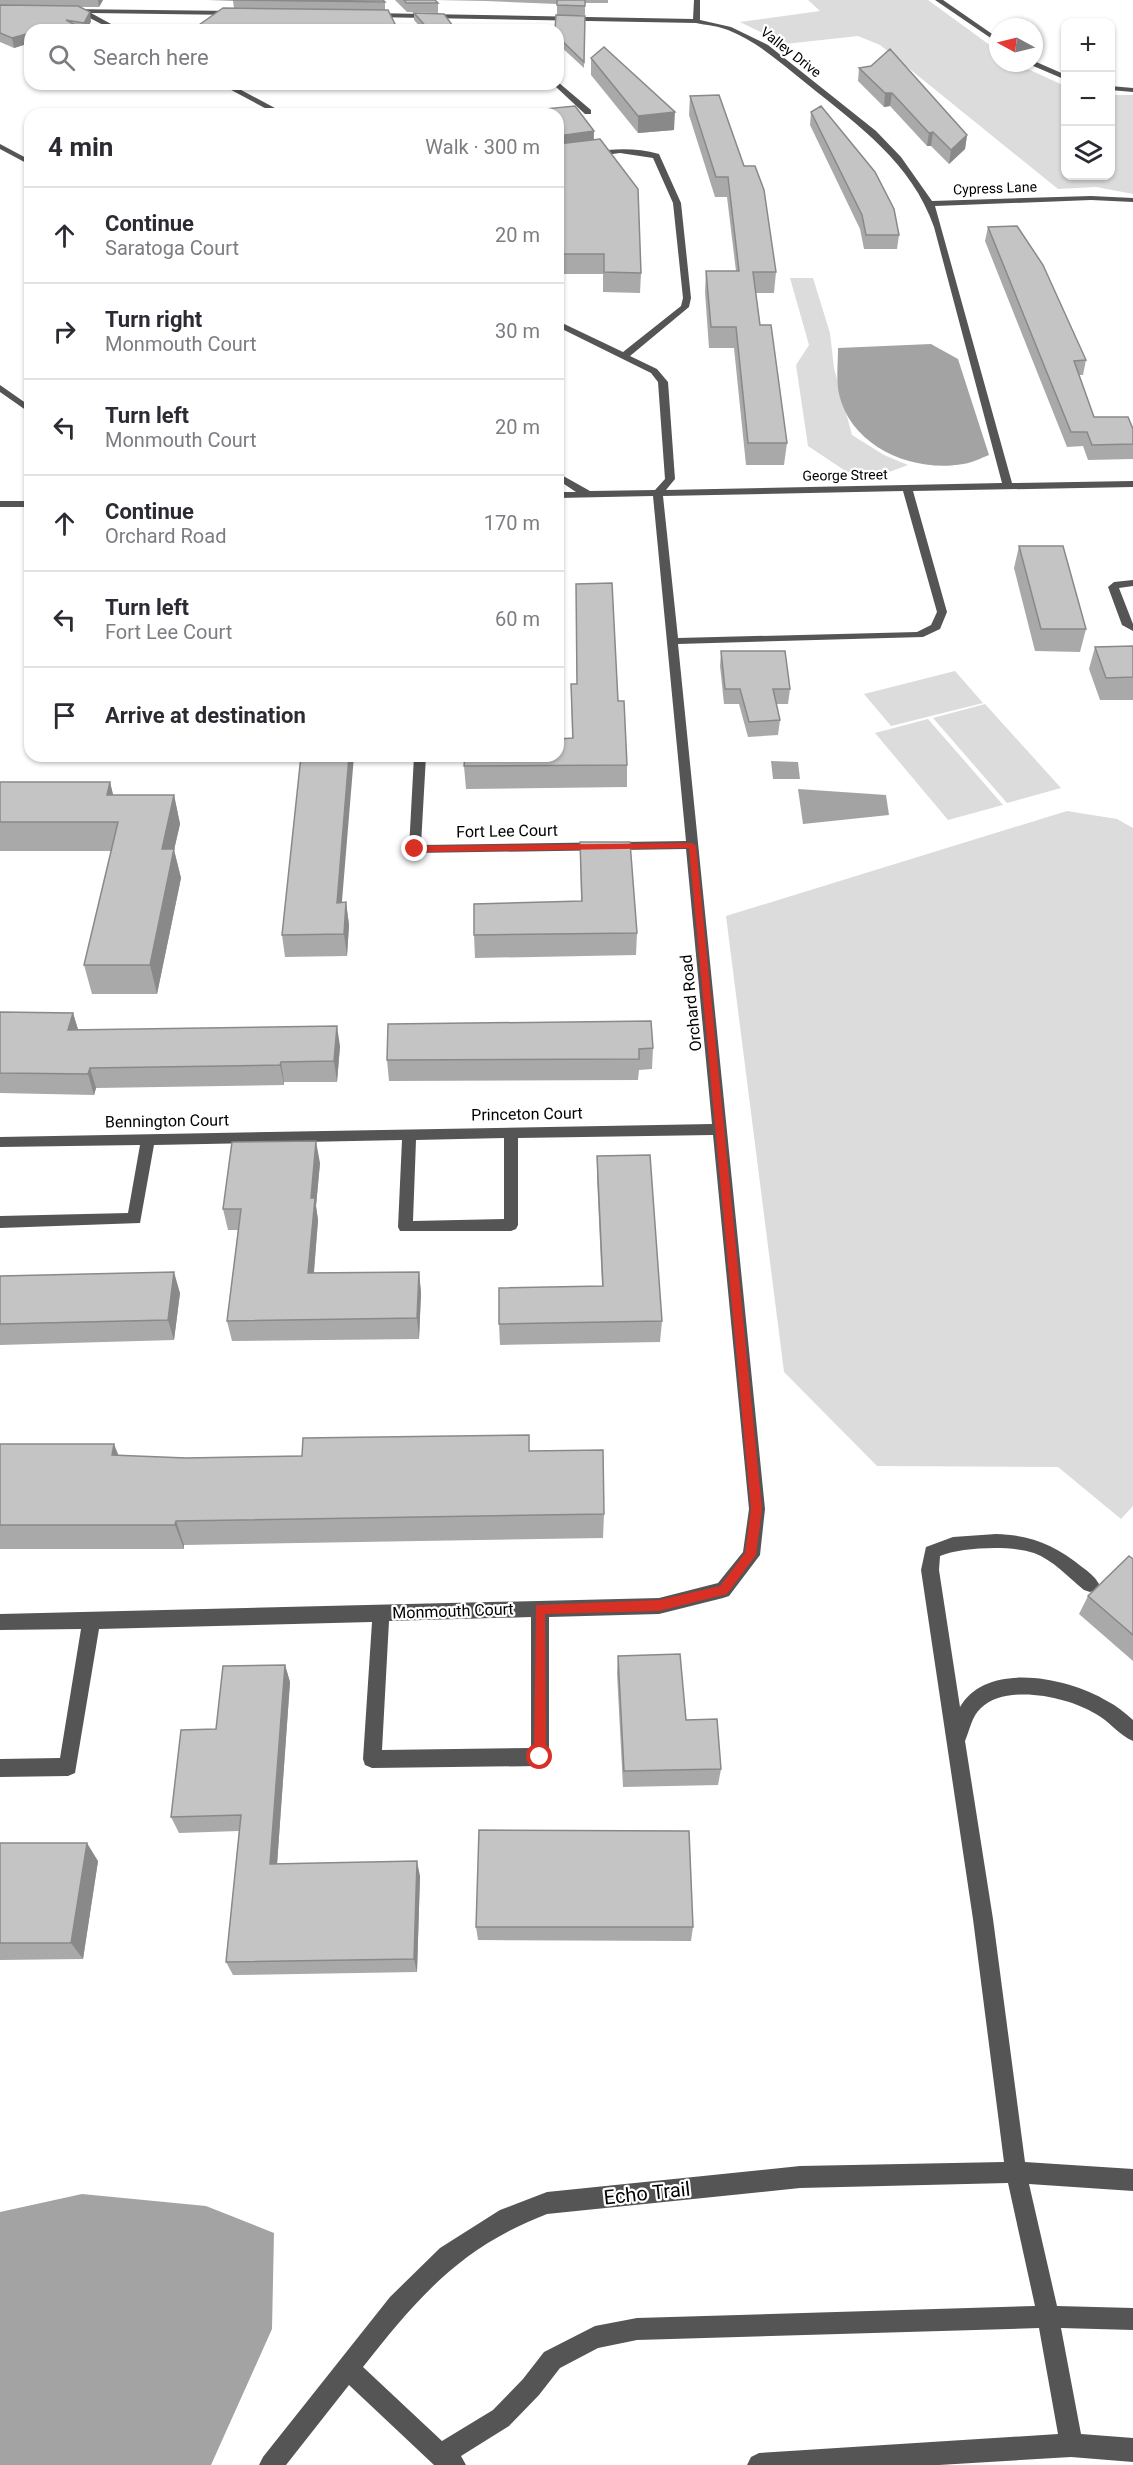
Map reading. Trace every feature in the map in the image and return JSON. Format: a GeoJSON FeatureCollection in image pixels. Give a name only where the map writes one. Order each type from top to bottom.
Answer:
{"type":"FeatureCollection","features":[{"type":"Feature","properties":{"kind":"street"},"geometry":{"type":"LineString","coordinates":[[696,21],[697,0]]}},
{"type":"Feature","properties":{"kind":"street"},"geometry":{"type":"LineString","coordinates":[[938,0],[989,35]]}},
{"type":"Feature","properties":{"kind":"street"},"geometry":{"type":"LineString","coordinates":[[58,10],[248,14]]}},
{"type":"Feature","properties":{"kind":"street"},"geometry":{"type":"LineString","coordinates":[[81,11],[106,24]]}},
{"type":"Feature","properties":{"kind":"street","name":"Valley Drive"},"geometry":{"type":"LineString","coordinates":[[356,15],[696,21],[746,35],[789,65],[873,133],[898,159],[930,204],[1007,484]]}},
{"type":"Feature","properties":{"kind":"street"},"geometry":{"type":"LineString","coordinates":[[488,17],[495,24]]}},
{"type":"Feature","properties":{"kind":"street"},"geometry":{"type":"LineString","coordinates":[[1043,67],[1061,76]]}},
{"type":"Feature","properties":{"kind":"street"},"geometry":{"type":"LineString","coordinates":[[1115,88],[1133,90]]}},
{"type":"Feature","properties":{"kind":"street"},"geometry":{"type":"LineString","coordinates":[[236,90],[270,108]]}},
{"type":"Feature","properties":{"kind":"street"},"geometry":{"type":"LineString","coordinates":[[564,90],[588,112]]}},
{"type":"Feature","properties":{"kind":"street"},"geometry":{"type":"LineString","coordinates":[[0,146],[24,160]]}},
{"type":"Feature","properties":{"kind":"street"},"geometry":{"type":"LineString","coordinates":[[564,158],[625,150],[644,151],[656,156],[677,203],[687,298],[685,307],[624,356]]}},
{"type":"Feature","properties":{"kind":"street","name":"Cypress Lane"},"geometry":{"type":"LineString","coordinates":[[930,204],[1091,198],[1133,200]]}},
{"type":"Feature","properties":{"kind":"street"},"geometry":{"type":"LineString","coordinates":[[564,327],[654,371],[663,382],[670,479],[658,493]]}},
{"type":"Feature","properties":{"kind":"street"},"geometry":{"type":"LineString","coordinates":[[0,388],[24,406]]}},
{"type":"Feature","properties":{"kind":"street"},"geometry":{"type":"LineString","coordinates":[[564,480],[589,495]]}},
{"type":"Feature","properties":{"kind":"street","name":"George Street"},"geometry":{"type":"LineString","coordinates":[[564,495],[1007,484],[1133,484]]}},
{"type":"Feature","properties":{"kind":"street"},"geometry":{"type":"LineString","coordinates":[[673,641],[919,635],[936,627],[942,612],[906,487]]}},
{"type":"Feature","properties":{"kind":"street","name":"Orchard Road"},"geometry":{"type":"LineString","coordinates":[[658,493],[757,1509]]}},
{"type":"Feature","properties":{"kind":"street"},"geometry":{"type":"LineString","coordinates":[[0,504],[24,504]]}},
{"type":"Feature","properties":{"kind":"street"},"geometry":{"type":"LineString","coordinates":[[1133,583],[1118,584],[1113,587],[1127,625],[1133,628]]}},
{"type":"Feature","properties":{"kind":"street","name":"Fort Lee Court"},"geometry":{"type":"LineString","coordinates":[[420,762],[415,849],[692,846]]}},
{"type":"Feature","properties":{"kind":"street","name":"Princeton Court"},"geometry":{"type":"LineString","coordinates":[[335,1136],[720,1129]]}},
{"type":"Feature","properties":{"kind":"street"},"geometry":{"type":"LineString","coordinates":[[409,1134],[405,1227],[511,1225],[511,1132]]}},
{"type":"Feature","properties":{"kind":"street","name":"Bennington Court"},"geometry":{"type":"LineString","coordinates":[[0,1142],[335,1136]]}},
{"type":"Feature","properties":{"kind":"street"},"geometry":{"type":"LineString","coordinates":[[0,1222],[135,1219],[148,1139]]}},
{"type":"Feature","properties":{"kind":"street","name":"Monmouth Court"},"geometry":{"type":"LineString","coordinates":[[0,1622],[659,1606],[723,1590],[751,1555],[757,1509]]}},
{"type":"Feature","properties":{"kind":"street"},"geometry":{"type":"LineString","coordinates":[[1071,2445],[1048,2317],[1016,2172],[930,1570],[932,1552],[940,1547],[969,1543],[1032,1545],[1045,1551],[1090,1584]]}},
{"type":"Feature","properties":{"kind":"street"},"geometry":{"type":"LineString","coordinates":[[381,1613],[372,1759],[540,1757],[540,1608]]}},
{"type":"Feature","properties":{"kind":"street"},"geometry":{"type":"LineString","coordinates":[[0,1768],[68,1767],[91,1621]]}},
{"type":"Feature","properties":{"kind":"street"},"geometry":{"type":"LineString","coordinates":[[956,1741],[965,1713],[979,1697],[1001,1689],[1020,1686],[1059,1689],[1098,1704],[1133,1732]]}},
{"type":"Feature","properties":{"kind":"street","name":"Echo Trail"},"geometry":{"type":"LineString","coordinates":[[271,2465],[398,2305],[448,2256],[508,2218],[547,2203],[800,2177],[1016,2172],[1133,2180]]}},
{"type":"Feature","properties":{"kind":"street"},"geometry":{"type":"LineString","coordinates":[[347,2367],[447,2460],[501,2418],[531,2387],[552,2360],[595,2337],[637,2329],[1048,2317],[1133,2319]]}},
{"type":"Feature","properties":{"kind":"street"},"geometry":{"type":"LineString","coordinates":[[759,2465],[1071,2445],[1133,2450]]}},
{"type":"Feature","properties":{"kind":"shaded area"},"geometry":{"type":"Polygon","coordinates":[[[808,0],[928,0],[989,44],[989,72],[1035,72],[1061,84],[1061,180],[1115,180],[1115,95],[1133,95],[1133,194],[1096,187],[1058,189],[880,45],[858,36],[785,44],[740,22],[820,11],[808,0]]]}},
{"type":"Feature","properties":{"kind":"shaded area"},"geometry":{"type":"Polygon","coordinates":[[[790,278],[813,278],[830,333],[834,368],[852,435],[884,455],[908,465],[889,472],[847,472],[808,446],[796,365],[809,345],[790,278]]]}},
{"type":"Feature","properties":{"kind":"shaded area"},"geometry":{"type":"Polygon","coordinates":[[[931,344],[958,359],[989,455],[973,462],[944,466],[924,464],[905,460],[887,452],[870,442],[856,429],[846,413],[839,394],[838,348],[931,344]]]}},
{"type":"Feature","properties":{"kind":"shaded area"},"geometry":{"type":"Polygon","coordinates":[[[955,671],[983,703],[891,726],[864,694],[955,671]]]}},
{"type":"Feature","properties":{"kind":"shaded area"},"geometry":{"type":"Polygon","coordinates":[[[985,704],[1061,788],[1007,803],[933,718],[985,704]]]}},
{"type":"Feature","properties":{"kind":"shaded area"},"geometry":{"type":"Polygon","coordinates":[[[928,719],[1003,805],[948,820],[875,733],[928,719]]]}},
{"type":"Feature","properties":{"kind":"shaded area"},"geometry":{"type":"Polygon","coordinates":[[[771,761],[798,762],[800,779],[773,779],[771,761]]]}},
{"type":"Feature","properties":{"kind":"shaded area"},"geometry":{"type":"Polygon","coordinates":[[[798,789],[886,795],[889,815],[803,824],[798,789]]]}},
{"type":"Feature","properties":{"kind":"shaded area"},"geometry":{"type":"Polygon","coordinates":[[[1067,811],[1117,819],[1133,828],[1133,1506],[1121,1519],[1058,1467],[877,1466],[784,1372],[726,916],[1067,811]]]}},
{"type":"Feature","properties":{"kind":"shaded area"},"geometry":{"type":"Polygon","coordinates":[[[82,2194],[206,2206],[274,2233],[272,2329],[211,2465],[0,2465],[0,2212],[82,2194]]]}},
{"type":"Feature","properties":{"kind":"building"},"geometry":{"type":"Polygon","coordinates":[[[233,0],[383,0],[385,2],[233,0]]]}},
{"type":"Feature","properties":{"kind":"building"},"geometry":{"type":"Polygon","coordinates":[[[404,0],[435,0],[438,3],[406,3],[404,0]]]}},
{"type":"Feature","properties":{"kind":"building"},"geometry":{"type":"Polygon","coordinates":[[[557,0],[585,0],[585,6],[557,5],[557,0]]]}},
{"type":"Feature","properties":{"kind":"building"},"geometry":{"type":"Polygon","coordinates":[[[0,5],[78,6],[90,12],[84,23],[66,20],[73,24],[24,24],[24,35],[12,38],[0,33],[0,5]]]}},
{"type":"Feature","properties":{"kind":"building"},"geometry":{"type":"Polygon","coordinates":[[[223,8],[388,10],[395,24],[200,24],[223,8]]]}},
{"type":"Feature","properties":{"kind":"building"},"geometry":{"type":"Polygon","coordinates":[[[414,13],[444,14],[452,24],[424,24],[414,13]]]}},
{"type":"Feature","properties":{"kind":"building"},"geometry":{"type":"Polygon","coordinates":[[[556,15],[585,16],[584,62],[564,43],[564,24],[555,24],[556,15]]]}},
{"type":"Feature","properties":{"kind":"building"},"geometry":{"type":"Polygon","coordinates":[[[604,47],[675,112],[638,116],[591,58],[604,47]]]}},
{"type":"Feature","properties":{"kind":"building"},"geometry":{"type":"Polygon","coordinates":[[[890,49],[967,135],[951,150],[933,132],[929,133],[892,93],[885,93],[859,68],[871,66],[890,49]]]}},
{"type":"Feature","properties":{"kind":"building"},"geometry":{"type":"Polygon","coordinates":[[[719,95],[744,166],[755,166],[764,190],[776,272],[753,272],[760,325],[771,325],[787,443],[748,443],[736,327],[711,327],[706,271],[739,271],[728,177],[716,177],[690,96],[719,95]]]}},
{"type":"Feature","properties":{"kind":"building"},"geometry":{"type":"Polygon","coordinates":[[[575,106],[594,131],[564,135],[564,108],[554,108],[575,106]]]}},
{"type":"Feature","properties":{"kind":"building"},"geometry":{"type":"Polygon","coordinates":[[[821,106],[875,172],[894,209],[899,235],[866,235],[862,215],[811,112],[821,106]]]}},
{"type":"Feature","properties":{"kind":"building"},"geometry":{"type":"Polygon","coordinates":[[[600,139],[638,189],[641,273],[604,272],[604,254],[564,254],[564,143],[600,139]]]}},
{"type":"Feature","properties":{"kind":"building"},"geometry":{"type":"Polygon","coordinates":[[[1017,226],[1043,265],[1086,360],[1074,361],[1094,417],[1128,417],[1133,429],[1133,444],[1092,445],[1087,432],[1071,432],[988,227],[1017,226]]]}},
{"type":"Feature","properties":{"kind":"building"},"geometry":{"type":"Polygon","coordinates":[[[1019,546],[1063,546],[1086,629],[1041,629],[1019,546]]]}},
{"type":"Feature","properties":{"kind":"building"},"geometry":{"type":"Polygon","coordinates":[[[612,583],[618,701],[624,701],[627,765],[464,766],[464,762],[564,762],[564,739],[573,738],[571,684],[577,684],[576,584],[612,583]]]}},
{"type":"Feature","properties":{"kind":"building"},"geometry":{"type":"Polygon","coordinates":[[[1133,646],[1133,677],[1106,678],[1095,647],[1133,646]]]}},
{"type":"Feature","properties":{"kind":"building"},"geometry":{"type":"Polygon","coordinates":[[[721,651],[785,651],[790,689],[773,689],[780,720],[749,722],[740,689],[725,689],[721,651]]]}},
{"type":"Feature","properties":{"kind":"building"},"geometry":{"type":"Polygon","coordinates":[[[300,762],[349,762],[337,903],[346,902],[344,934],[282,935],[300,762]]]}},
{"type":"Feature","properties":{"kind":"building"},"geometry":{"type":"Polygon","coordinates":[[[0,782],[110,782],[107,795],[174,795],[162,849],[174,849],[150,965],[84,965],[118,822],[0,822],[0,782]]]}},
{"type":"Feature","properties":{"kind":"building"},"geometry":{"type":"Polygon","coordinates":[[[580,842],[630,842],[637,933],[474,935],[474,904],[582,901],[580,842]]]}},
{"type":"Feature","properties":{"kind":"building"},"geometry":{"type":"Polygon","coordinates":[[[0,1012],[73,1013],[68,1030],[337,1026],[334,1061],[281,1062],[280,1065],[90,1068],[88,1074],[0,1073],[0,1012]]]}},
{"type":"Feature","properties":{"kind":"building"},"geometry":{"type":"Polygon","coordinates":[[[651,1021],[653,1048],[639,1049],[639,1059],[387,1060],[388,1024],[651,1021]]]}},
{"type":"Feature","properties":{"kind":"building"},"geometry":{"type":"Polygon","coordinates":[[[316,1141],[311,1198],[315,1198],[308,1273],[419,1272],[417,1318],[227,1321],[241,1209],[223,1209],[232,1142],[316,1141]]]}},
{"type":"Feature","properties":{"kind":"building"},"geometry":{"type":"Polygon","coordinates":[[[650,1155],[662,1321],[499,1324],[499,1288],[603,1286],[597,1156],[650,1155]]]}},
{"type":"Feature","properties":{"kind":"building"},"geometry":{"type":"Polygon","coordinates":[[[174,1272],[168,1320],[0,1324],[0,1276],[174,1272]]]}},
{"type":"Feature","properties":{"kind":"building"},"geometry":{"type":"Polygon","coordinates":[[[529,1435],[529,1451],[603,1450],[604,1514],[176,1521],[175,1525],[0,1525],[0,1444],[114,1444],[112,1455],[186,1458],[302,1456],[303,1438],[529,1435]]]}},
{"type":"Feature","properties":{"kind":"building"},"geometry":{"type":"Polygon","coordinates":[[[1129,1556],[1133,1559],[1133,1635],[1088,1596],[1129,1556]]]}},
{"type":"Feature","properties":{"kind":"building"},"geometry":{"type":"Polygon","coordinates":[[[680,1654],[686,1720],[717,1719],[721,1769],[624,1771],[618,1656],[680,1654]]]}},
{"type":"Feature","properties":{"kind":"building"},"geometry":{"type":"Polygon","coordinates":[[[285,1665],[270,1864],[417,1861],[414,1959],[226,1962],[241,1815],[171,1817],[181,1730],[216,1729],[223,1666],[285,1665]]]}},
{"type":"Feature","properties":{"kind":"building"},"geometry":{"type":"Polygon","coordinates":[[[479,1830],[689,1831],[693,1927],[476,1927],[479,1830]]]}},
{"type":"Feature","properties":{"kind":"building"},"geometry":{"type":"Polygon","coordinates":[[[0,1843],[87,1843],[71,1943],[0,1943],[0,1843]]]}},
{"type":"Feature","properties":{"kind":"route"},"geometry":{"type":"LineString","coordinates":[[415,849],[692,846],[757,1509],[751,1555],[723,1590],[659,1606],[540,1608],[540,1757]]}}]}
